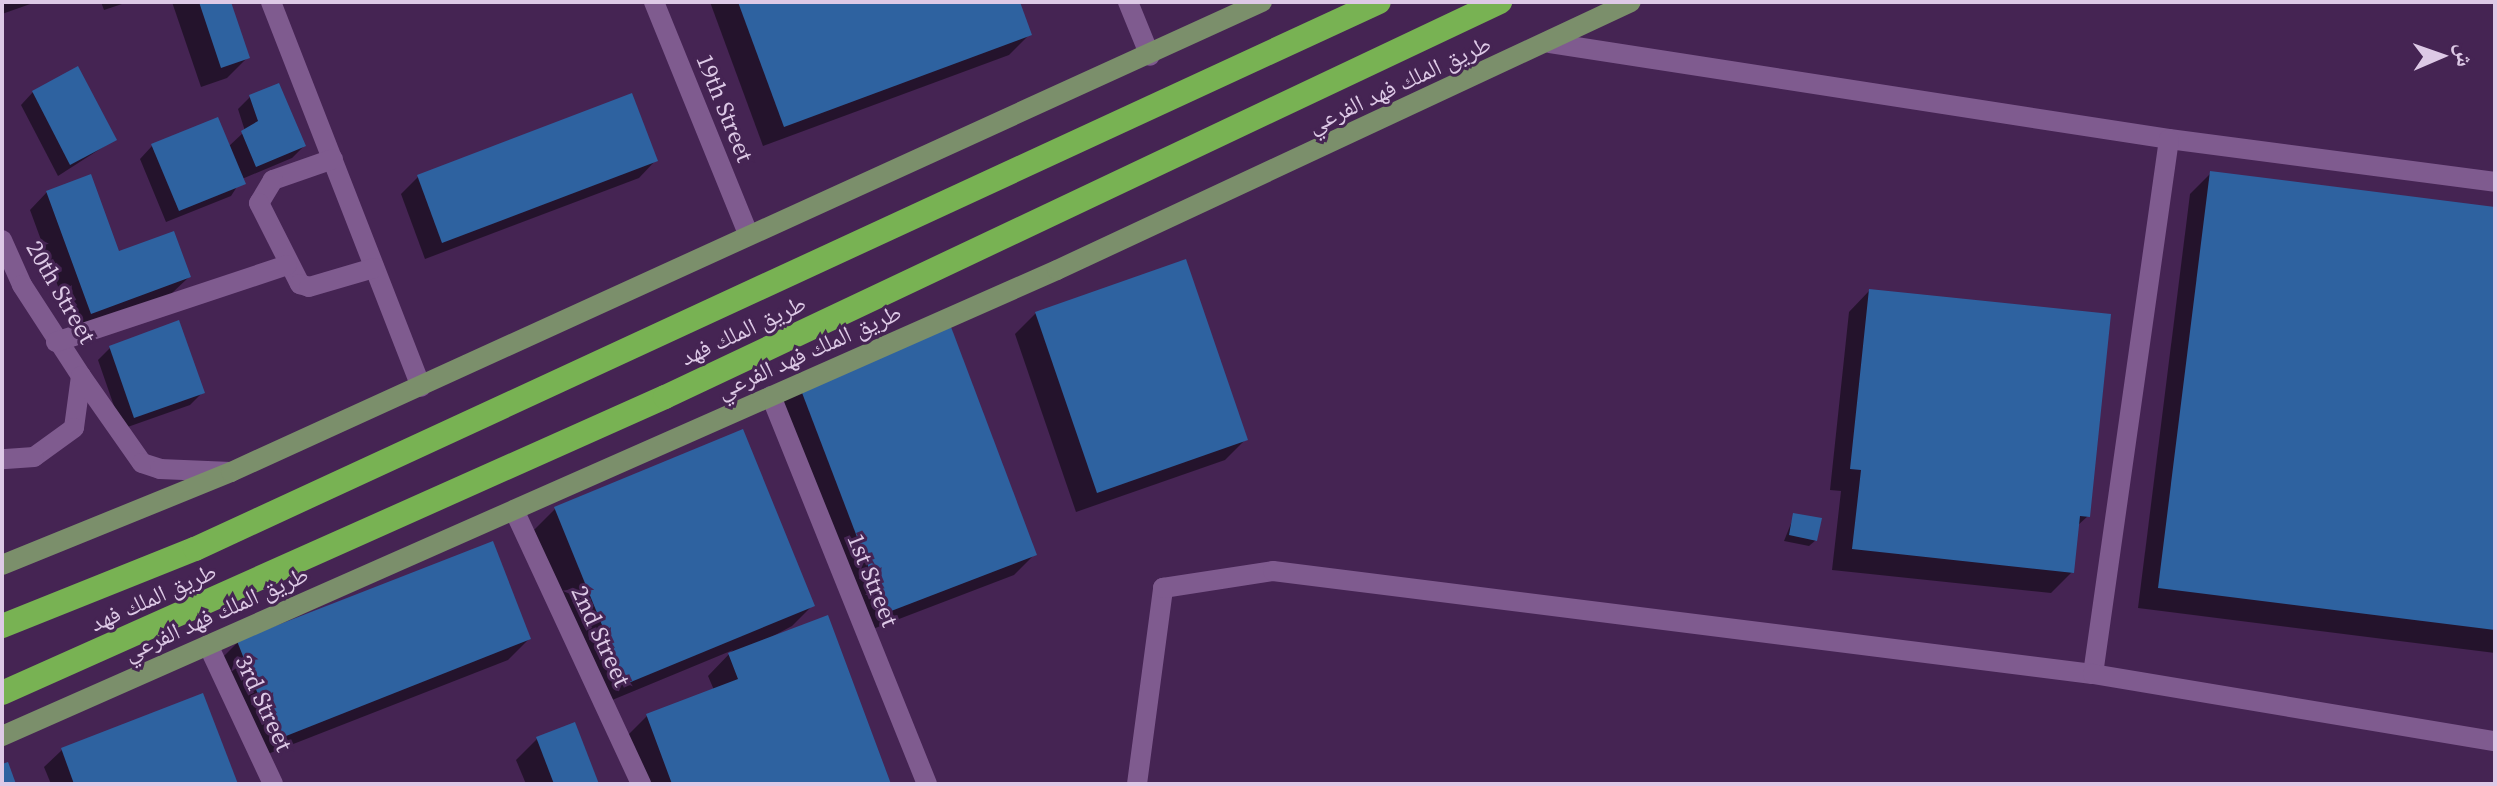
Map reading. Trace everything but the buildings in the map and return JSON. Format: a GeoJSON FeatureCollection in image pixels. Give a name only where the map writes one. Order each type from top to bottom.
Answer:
{"type":"FeatureCollection","features":[{"type":"Feature","properties":{"kind":"highway","name":"طريق الملك فهد"},"geometry":{"type":"LineString","coordinates":[[2,626],[195,549],[1379,2]]}},
{"type":"Feature","properties":{"kind":"highway","name":"طريق الملك فهد"},"geometry":{"type":"LineString","coordinates":[[2,693],[665,397],[1500,2]]}},
{"type":"Feature","properties":{"kind":"main road"},"geometry":{"type":"LineString","coordinates":[[2,565],[231,472],[748,234],[1150,56],[1262,2]]}},
{"type":"Feature","properties":{"kind":"main road","name":"طريق الملك فهد الفرعي"},"geometry":{"type":"LineString","coordinates":[[2,736],[771,396],[1550,43],[1631,2]]}},
{"type":"Feature","properties":{"kind":"street"},"geometry":{"type":"LineString","coordinates":[[271,2],[421,387]]}},
{"type":"Feature","properties":{"kind":"street","name":"19th Street"},"geometry":{"type":"LineString","coordinates":[[654,2],[748,234]]}},
{"type":"Feature","properties":{"kind":"street"},"geometry":{"type":"LineString","coordinates":[[1128,2],[1150,56]]}},
{"type":"Feature","properties":{"kind":"street"},"geometry":{"type":"LineString","coordinates":[[1550,43],[2169,139],[2495,182]]}},
{"type":"Feature","properties":{"kind":"street"},"geometry":{"type":"LineString","coordinates":[[2093,674],[2169,139]]}},
{"type":"Feature","properties":{"kind":"street"},"geometry":{"type":"LineString","coordinates":[[333,159],[273,180],[259,203],[287,265],[300,284],[309,287],[374,268]]}},
{"type":"Feature","properties":{"kind":"street","name":"20th Street"},"geometry":{"type":"LineString","coordinates":[[2,240],[56,342],[81,376],[74,428],[34,457],[2,459]]}},
{"type":"Feature","properties":{"kind":"street"},"geometry":{"type":"LineString","coordinates":[[56,342],[287,265]]}},
{"type":"Feature","properties":{"kind":"street"},"geometry":{"type":"LineString","coordinates":[[81,376],[142,463],[160,469],[231,472]]}},
{"type":"Feature","properties":{"kind":"street","name":"1st Street"},"geometry":{"type":"LineString","coordinates":[[771,396],[927,784]]}},
{"type":"Feature","properties":{"kind":"street","name":"2nd Street"},"geometry":{"type":"LineString","coordinates":[[514,510],[641,784]]}},
{"type":"Feature","properties":{"kind":"street"},"geometry":{"type":"LineString","coordinates":[[1134,783],[1163,588],[1273,571],[2093,674],[2495,741]]}},
{"type":"Feature","properties":{"kind":"street","name":"3rd Street"},"geometry":{"type":"LineString","coordinates":[[208,645],[273,784]]}}]}
